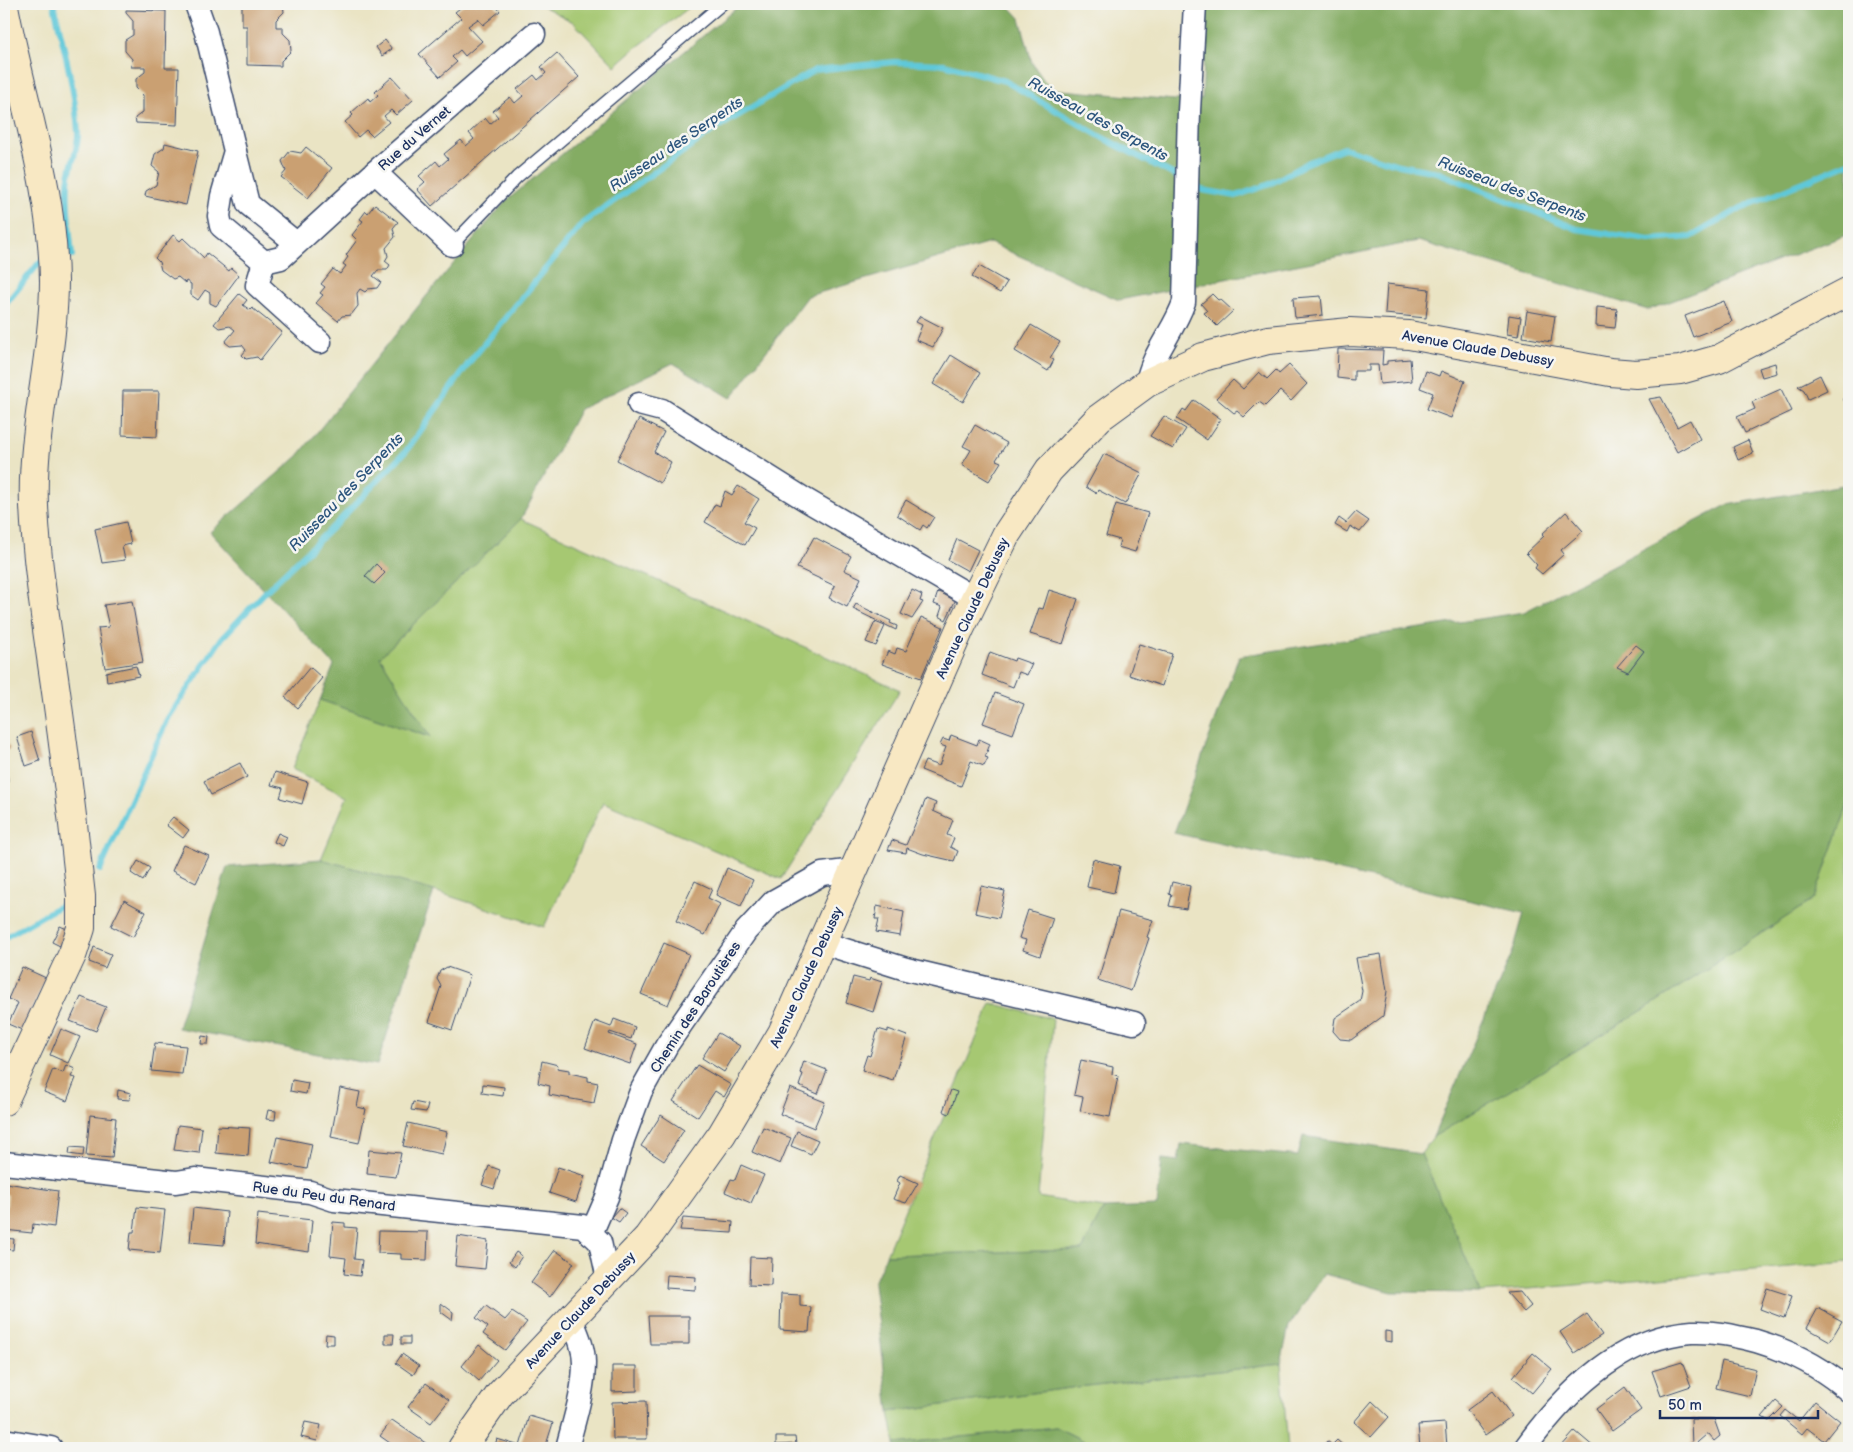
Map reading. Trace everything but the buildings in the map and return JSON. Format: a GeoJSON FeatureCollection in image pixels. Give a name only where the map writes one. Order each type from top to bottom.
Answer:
{"type":"FeatureCollection","features":[{"type":"Feature","properties":{"kind":"main road"},"geometry":{"type":"LineString","coordinates":[[4,6],[43,179],[51,230],[54,282],[49,348],[35,460],[34,503],[39,569],[81,896],[81,928],[74,953],[4,1101]]}},
{"type":"Feature","properties":{"kind":"main road","name":"Avenue Claude Debussy"},"geometry":{"type":"LineString","coordinates":[[462,1448],[500,1394],[648,1237],[722,1134],[782,1033],[974,598],[1006,535],[1049,470],[1099,418],[1147,383],[1203,356],[1268,340],[1350,332],[1409,334],[1610,372],[1636,374],[1680,370],[1720,359],[1849,291]]}},
{"type":"Feature","properties":{"kind":"street"},"geometry":{"type":"LineString","coordinates":[[196,4],[206,32],[248,204],[296,243]]}},
{"type":"Feature","properties":{"kind":"street"},"geometry":{"type":"LineString","coordinates":[[1147,383],[1150,368],[1177,323],[1184,302],[1189,111],[1195,4]]}},
{"type":"Feature","properties":{"kind":"street","name":"Rue du Vernet"},"geometry":{"type":"LineString","coordinates":[[264,262],[281,258],[374,172],[534,34]]}},
{"type":"Feature","properties":{"kind":"street"},"geometry":{"type":"LineString","coordinates":[[235,151],[222,196],[219,216],[221,226],[264,262],[257,285],[320,342]]}},
{"type":"Feature","properties":{"kind":"street"},"geometry":{"type":"LineString","coordinates":[[374,172],[452,245]]}},
{"type":"Feature","properties":{"kind":"street"},"geometry":{"type":"LineString","coordinates":[[639,404],[662,410],[806,500],[974,598]]}},
{"type":"Feature","properties":{"kind":"street","name":"Chemin des Baroutières"},"geometry":{"type":"LineString","coordinates":[[591,1234],[607,1197],[623,1140],[642,1091],[667,1045],[746,931],[774,902],[822,874],[855,870]]}},
{"type":"Feature","properties":{"kind":"street"},"geometry":{"type":"LineString","coordinates":[[823,943],[906,969],[1134,1023]]}},
{"type":"Feature","properties":{"kind":"street","name":"Rue du Peu du Renard"},"geometry":{"type":"LineString","coordinates":[[4,1163],[176,1182],[195,1179],[310,1192],[334,1200],[583,1226],[591,1234]]}},
{"type":"Feature","properties":{"kind":"street"},"geometry":{"type":"LineString","coordinates":[[591,1234],[600,1242],[608,1279]]}},
{"type":"Feature","properties":{"kind":"street"},"geometry":{"type":"LineString","coordinates":[[567,1448],[584,1364],[581,1341],[571,1318]]}},
{"type":"Feature","properties":{"kind":"street"},"geometry":{"type":"LineString","coordinates":[[1525,1448],[1545,1420],[1591,1376],[1621,1355],[1657,1339],[1692,1332],[1729,1334],[1784,1349],[1834,1378],[1849,1390]]}},
{"type":"Feature","properties":{"kind":"street"},"geometry":{"type":"LineString","coordinates":[[4,1440],[51,1448]]}},
{"type":"Feature","properties":{"kind":"lane"},"geometry":{"type":"LineString","coordinates":[[452,245],[517,177],[722,4]]}},
{"type":"Feature","properties":{"kind":"green space"},"geometry":{"type":"Polygon","coordinates":[[[539,4],[694,4],[615,66],[573,22],[539,4]]]}},
{"type":"Feature","properties":{"kind":"green space"},"geometry":{"type":"Polygon","coordinates":[[[741,4],[1007,4],[1020,18],[1032,63],[1050,89],[1175,100],[1202,99],[1207,4],[1849,4],[1849,234],[1648,310],[1418,241],[1119,300],[990,243],[808,296],[731,398],[673,363],[580,409],[521,519],[380,657],[430,737],[320,700],[334,665],[210,532],[298,456],[424,299],[505,202],[741,4]]]}},
{"type":"Feature","properties":{"kind":"green space"},"geometry":{"type":"Polygon","coordinates":[[[1849,484],[1849,802],[1814,899],[1653,1004],[1433,1137],[1513,951],[1524,913],[1174,833],[1239,656],[1524,612],[1727,505],[1849,484]]]}},
{"type":"Feature","properties":{"kind":"green space"},"geometry":{"type":"Polygon","coordinates":[[[521,519],[900,690],[781,879],[603,802],[544,927],[434,891],[321,859],[347,797],[292,769],[320,700],[429,737],[380,657],[521,519]]]}},
{"type":"Feature","properties":{"kind":"green space"},"geometry":{"type":"Polygon","coordinates":[[[1849,802],[1849,1262],[1481,1293],[1421,1154],[1433,1137],[1653,1004],[1814,899],[1849,802]]]}},
{"type":"Feature","properties":{"kind":"green space"},"geometry":{"type":"Polygon","coordinates":[[[321,859],[434,891],[377,1065],[178,1028],[227,867],[321,859]]]}},
{"type":"Feature","properties":{"kind":"green space"},"geometry":{"type":"Polygon","coordinates":[[[991,1003],[1053,1019],[1038,1197],[1104,1208],[1082,1250],[886,1255],[991,1003]]]}},
{"type":"Feature","properties":{"kind":"green space"},"geometry":{"type":"Polygon","coordinates":[[[1303,1136],[1421,1154],[1481,1293],[1392,1292],[1324,1274],[1289,1326],[1281,1364],[1078,1387],[889,1412],[874,1283],[886,1255],[1082,1250],[1104,1208],[1157,1206],[1162,1159],[1178,1161],[1181,1144],[1298,1156],[1303,1136]]]}},
{"type":"Feature","properties":{"kind":"green space"},"geometry":{"type":"Polygon","coordinates":[[[1281,1364],[1288,1448],[1098,1448],[1056,1427],[895,1444],[889,1412],[1078,1387],[1281,1364]]]}},
{"type":"Feature","properties":{"kind":"green space"},"geometry":{"type":"Polygon","coordinates":[[[1056,1427],[1098,1448],[895,1448],[895,1444],[1056,1427]]]}},
{"type":"Feature","properties":{"kind":"waterway"},"geometry":{"type":"LineString","coordinates":[[54,4],[71,84],[78,132],[77,145],[69,177],[68,193],[68,220],[72,256]]}},
{"type":"Feature","properties":{"kind":"waterway","name":"Ruisseau des Serpents"},"geometry":{"type":"LineString","coordinates":[[100,870],[168,718],[222,638],[269,588],[338,522],[406,451],[471,360],[583,223],[712,131],[815,70],[894,62],[944,64],[1005,81],[1103,138],[1184,180]]}},
{"type":"Feature","properties":{"kind":"waterway","name":"Ruisseau des Serpents"},"geometry":{"type":"LineString","coordinates":[[1193,185],[1202,190],[1236,196],[1270,184],[1309,162],[1344,148],[1399,165],[1437,172],[1577,229],[1649,240],[1691,237],[1741,208],[1849,163]]}},
{"type":"Feature","properties":{"kind":"waterway"},"geometry":{"type":"LineString","coordinates":[[4,306],[39,263]]}},
{"type":"Feature","properties":{"kind":"waterway","name":"Ruisseau des Serpents"},"geometry":{"type":"LineString","coordinates":[[4,938],[65,903]]}}]}
